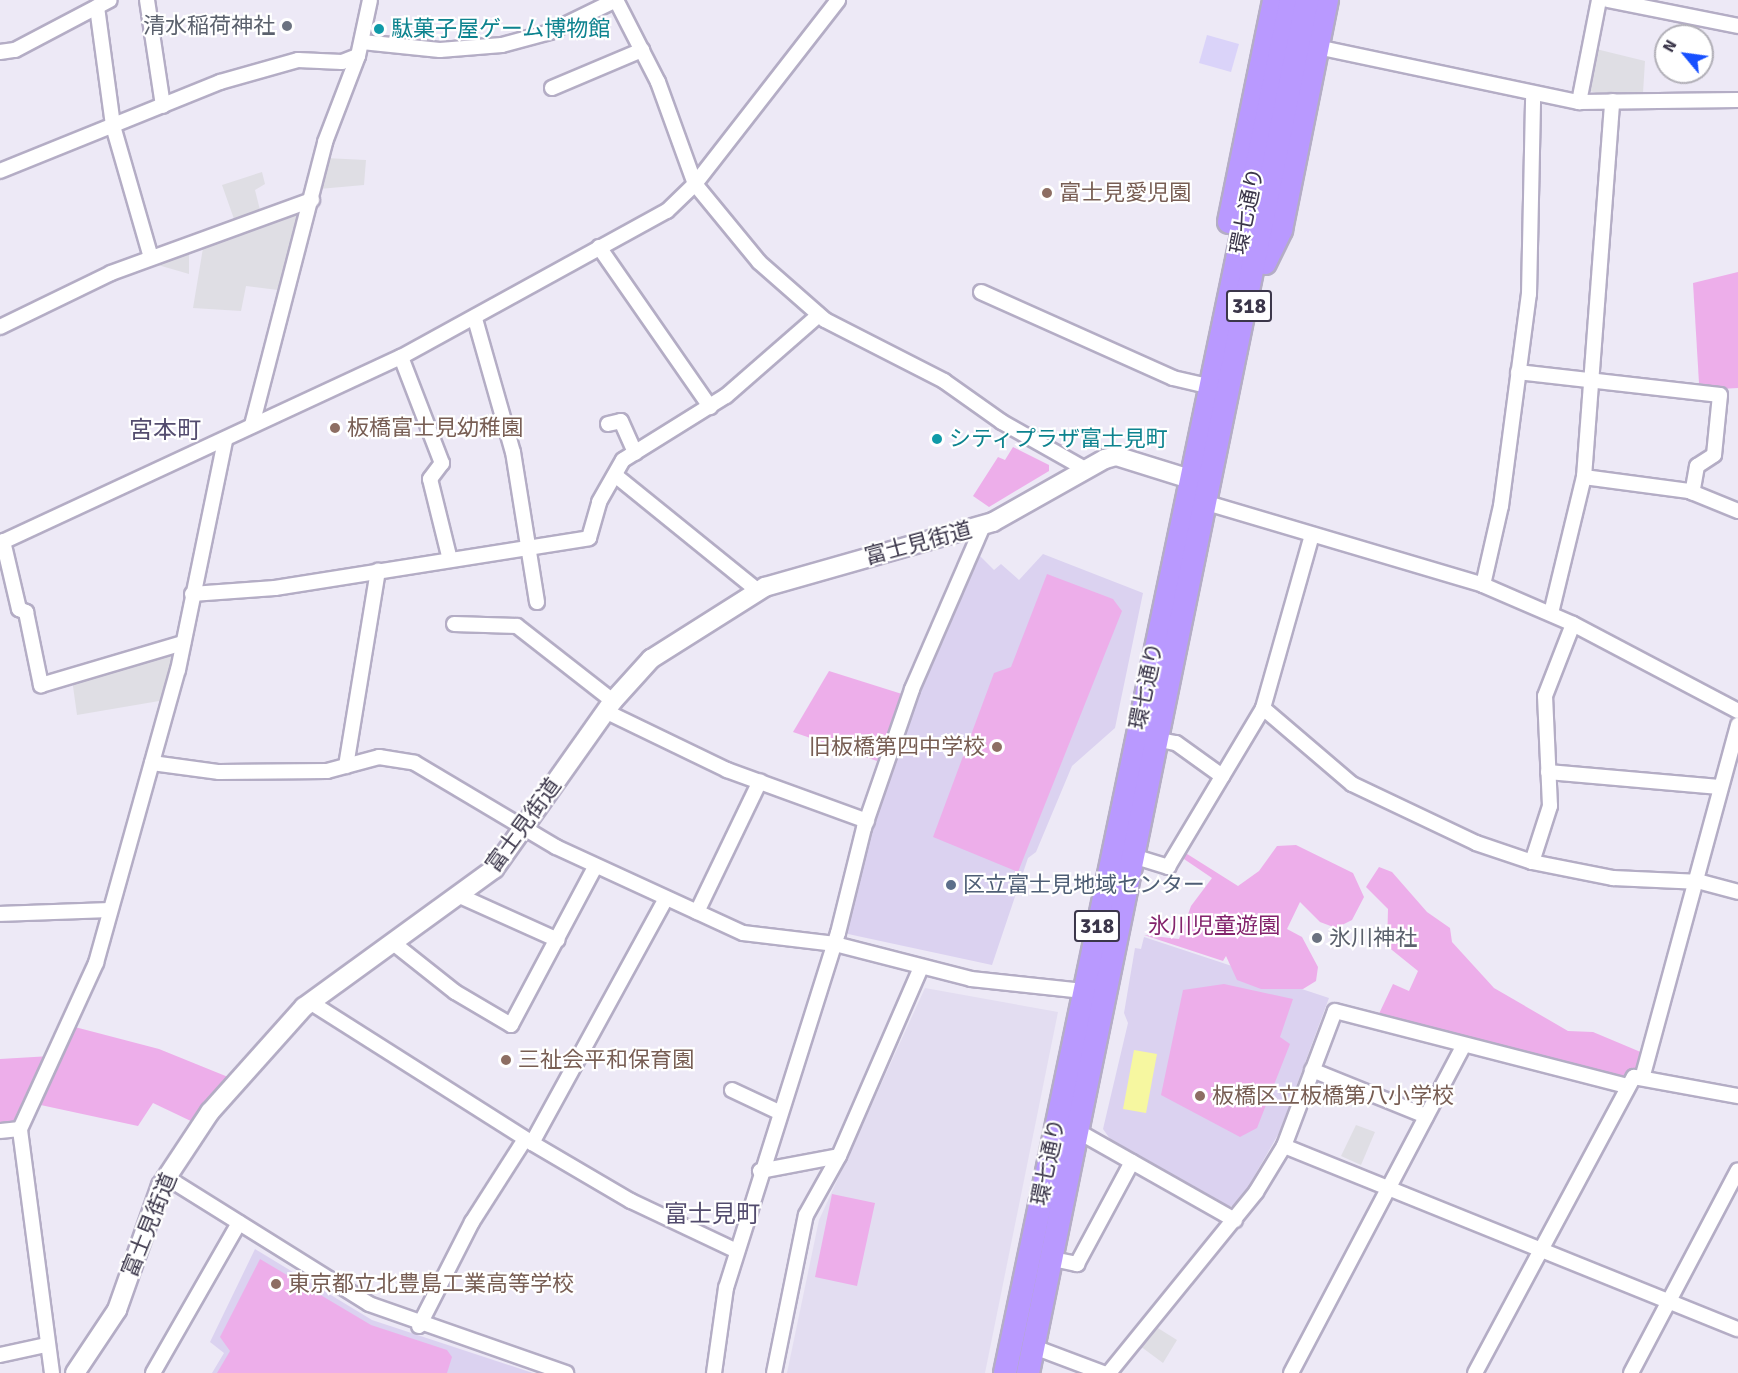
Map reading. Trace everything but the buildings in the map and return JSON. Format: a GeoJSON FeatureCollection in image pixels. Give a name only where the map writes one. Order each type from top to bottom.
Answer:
{"type":"FeatureCollection","features":[{"type":"Feature","properties":{"kind":"main road"},"geometry":{"type":"LineString","coordinates":[[1224,314],[1228,226],[1274,0]]}},
{"type":"Feature","properties":{"kind":"main road","name":"環七通り"},"geometry":{"type":"LineString","coordinates":[[1028,1373],[1081,1133],[1252,288],[1291,0]]}},
{"type":"Feature","properties":{"kind":"main road","name":"環七通り"},"geometry":{"type":"LineString","coordinates":[[1005,1373],[1208,386],[1277,107],[1307,0]]}},
{"type":"Feature","properties":{"kind":"main road"},"geometry":{"type":"LineString","coordinates":[[1252,288],[1281,230],[1327,0]]}},
{"type":"Feature","properties":{"kind":"street"},"geometry":{"type":"LineString","coordinates":[[0,52],[15,50],[110,0]]}},
{"type":"Feature","properties":{"kind":"street"},"geometry":{"type":"LineString","coordinates":[[147,0],[163,106]]}},
{"type":"Feature","properties":{"kind":"street"},"geometry":{"type":"LineString","coordinates":[[252,425],[334,112],[360,49],[370,0]]}},
{"type":"Feature","properties":{"kind":"street"},"geometry":{"type":"LineString","coordinates":[[0,171],[271,65],[298,60],[342,62],[360,49],[440,50],[502,45],[550,32],[616,0],[642,50],[695,184],[759,262],[819,315],[944,381],[1002,422],[1085,469]]}},
{"type":"Feature","properties":{"kind":"street"},"geometry":{"type":"LineString","coordinates":[[1579,102],[1599,0]]}},
{"type":"Feature","properties":{"kind":"street"},"geometry":{"type":"LineString","coordinates":[[1608,0],[1738,26]]}},
{"type":"Feature","properties":{"kind":"street"},"geometry":{"type":"LineString","coordinates":[[183,643],[41,685],[26,612],[19,609],[1,542],[201,447],[225,441],[252,425],[476,320],[599,247],[667,212],[695,184],[833,2]]}},
{"type":"Feature","properties":{"kind":"street"},"geometry":{"type":"LineString","coordinates":[[97,7],[113,126],[151,258]]}},
{"type":"Feature","properties":{"kind":"street"},"geometry":{"type":"LineString","coordinates":[[1317,47],[1533,95],[1579,102],[1738,100]]}},
{"type":"Feature","properties":{"kind":"street"},"geometry":{"type":"LineString","coordinates":[[552,88],[642,50]]}},
{"type":"Feature","properties":{"kind":"street"},"geometry":{"type":"LineString","coordinates":[[1483,585],[1501,506],[1529,294],[1533,95]]}},
{"type":"Feature","properties":{"kind":"street"},"geometry":{"type":"LineString","coordinates":[[1551,613],[1584,477],[1612,101]]}},
{"type":"Feature","properties":{"kind":"street"},"geometry":{"type":"LineString","coordinates":[[0,327],[151,258],[312,200]]}},
{"type":"Feature","properties":{"kind":"street"},"geometry":{"type":"LineString","coordinates":[[599,247],[710,407]]}},
{"type":"Feature","properties":{"kind":"street"},"geometry":{"type":"LineString","coordinates":[[981,292],[1173,378],[1208,386]]}},
{"type":"Feature","properties":{"kind":"street"},"geometry":{"type":"LineString","coordinates":[[192,594],[378,571],[589,538],[615,474],[635,453],[710,407],[819,315]]}},
{"type":"Feature","properties":{"kind":"street"},"geometry":{"type":"LineString","coordinates":[[476,320],[513,452],[537,602]]}},
{"type":"Feature","properties":{"kind":"street"},"geometry":{"type":"LineString","coordinates":[[401,357],[442,463],[430,480],[450,560]]}},
{"type":"Feature","properties":{"kind":"street"},"geometry":{"type":"LineString","coordinates":[[1518,372],[1593,378],[1720,395],[1714,455],[1697,466],[1692,493]]}},
{"type":"Feature","properties":{"kind":"street"},"geometry":{"type":"LineString","coordinates":[[608,424],[621,421],[635,453]]}},
{"type":"Feature","properties":{"kind":"street"},"geometry":{"type":"LineString","coordinates":[[52,1373],[46,1345],[20,1130],[96,963],[183,643],[225,441]]}},
{"type":"Feature","properties":{"kind":"street","name":"富士見街道"},"geometry":{"type":"LineString","coordinates":[[75,1373],[117,1310],[166,1177],[210,1112],[310,1002],[487,876],[525,829],[609,706],[651,659],[758,591],[817,569],[983,526],[1085,469],[1116,456],[1190,479]]}},
{"type":"Feature","properties":{"kind":"street"},"geometry":{"type":"LineString","coordinates":[[615,474],[758,591]]}},
{"type":"Feature","properties":{"kind":"street"},"geometry":{"type":"LineString","coordinates":[[1584,477],[1692,493],[1738,511]]}},
{"type":"Feature","properties":{"kind":"street"},"geometry":{"type":"LineString","coordinates":[[1190,479],[1207,503],[1483,585],[1551,613],[1738,711]]}},
{"type":"Feature","properties":{"kind":"street"},"geometry":{"type":"LineString","coordinates":[[714,1373],[737,1251],[760,1171],[835,944],[867,821],[912,689],[983,526]]}},
{"type":"Feature","properties":{"kind":"street"},"geometry":{"type":"LineString","coordinates":[[1136,857],[1168,867],[1263,708],[1312,535]]}},
{"type":"Feature","properties":{"kind":"street"},"geometry":{"type":"LineString","coordinates":[[346,766],[378,571]]}},
{"type":"Feature","properties":{"kind":"street"},"geometry":{"type":"LineString","coordinates":[[454,624],[517,626],[609,706],[760,781],[867,821]]}},
{"type":"Feature","properties":{"kind":"street"},"geometry":{"type":"LineString","coordinates":[[1532,862],[1550,806],[1545,696],[1572,624]]}},
{"type":"Feature","properties":{"kind":"street"},"geometry":{"type":"LineString","coordinates":[[1263,708],[1352,784],[1468,839],[1532,862],[1613,878],[1694,882],[1738,892]]}},
{"type":"Feature","properties":{"kind":"street"},"geometry":{"type":"LineString","coordinates":[[1475,1373],[1628,1086],[1643,1075],[1719,787],[1738,726]]}},
{"type":"Feature","properties":{"kind":"street"},"geometry":{"type":"LineString","coordinates":[[1160,740],[1176,743],[1222,776]]}},
{"type":"Feature","properties":{"kind":"street"},"geometry":{"type":"LineString","coordinates":[[152,763],[219,772],[327,771],[379,757],[415,763],[525,829],[595,867],[743,933],[835,944],[920,970],[1083,991]]}},
{"type":"Feature","properties":{"kind":"street"},"geometry":{"type":"LineString","coordinates":[[1548,772],[1719,787]]}},
{"type":"Feature","properties":{"kind":"street"},"geometry":{"type":"LineString","coordinates":[[697,912],[760,781]]}},
{"type":"Feature","properties":{"kind":"street"},"geometry":{"type":"LineString","coordinates":[[392,942],[455,992],[511,1025],[595,867]]}},
{"type":"Feature","properties":{"kind":"street"},"geometry":{"type":"LineString","coordinates":[[460,896],[558,940]]}},
{"type":"Feature","properties":{"kind":"street"},"geometry":{"type":"LineString","coordinates":[[419,1326],[472,1222],[529,1141],[666,898]]}},
{"type":"Feature","properties":{"kind":"street"},"geometry":{"type":"LineString","coordinates":[[0,914],[110,910]]}},
{"type":"Feature","properties":{"kind":"street"},"geometry":{"type":"LineString","coordinates":[[774,1373],[806,1215],[839,1156],[920,970]]}},
{"type":"Feature","properties":{"kind":"street"},"geometry":{"type":"LineString","coordinates":[[310,1002],[529,1141],[632,1202],[737,1251]]}},
{"type":"Feature","properties":{"kind":"street"},"geometry":{"type":"LineString","coordinates":[[1110,1373],[1235,1220],[1284,1146],[1335,1011],[1628,1086]]}},
{"type":"Feature","properties":{"kind":"street"},"geometry":{"type":"LineString","coordinates":[[1291,1373],[1464,1045]]}},
{"type":"Feature","properties":{"kind":"street"},"geometry":{"type":"LineString","coordinates":[[1312,1070],[1426,1116]]}},
{"type":"Feature","properties":{"kind":"street"},"geometry":{"type":"LineString","coordinates":[[1643,1075],[1738,1096]]}},
{"type":"Feature","properties":{"kind":"street"},"geometry":{"type":"LineString","coordinates":[[732,1090],[779,1112]]}},
{"type":"Feature","properties":{"kind":"street"},"geometry":{"type":"LineString","coordinates":[[0,1131],[20,1130]]}},
{"type":"Feature","properties":{"kind":"street"},"geometry":{"type":"LineString","coordinates":[[1081,1133],[1235,1220]]}},
{"type":"Feature","properties":{"kind":"street"},"geometry":{"type":"LineString","coordinates":[[1284,1146],[1738,1329]]}},
{"type":"Feature","properties":{"kind":"street"},"geometry":{"type":"LineString","coordinates":[[760,1171],[839,1156]]}},
{"type":"Feature","properties":{"kind":"street"},"geometry":{"type":"LineString","coordinates":[[1053,1259],[1077,1264],[1132,1162]]}},
{"type":"Feature","properties":{"kind":"street"},"geometry":{"type":"LineString","coordinates":[[1631,1373],[1738,1170]]}},
{"type":"Feature","properties":{"kind":"street"},"geometry":{"type":"LineString","coordinates":[[166,1177],[369,1304],[419,1326],[566,1373]]}},
{"type":"Feature","properties":{"kind":"street"},"geometry":{"type":"LineString","coordinates":[[153,1373],[240,1223]]}},
{"type":"Feature","properties":{"kind":"street"},"geometry":{"type":"LineString","coordinates":[[0,1355],[46,1345]]}},
{"type":"Feature","properties":{"kind":"street"},"geometry":{"type":"LineString","coordinates":[[1034,1347],[1103,1373]]}},
{"type":"Feature","properties":{"kind":"shaded area"},"geometry":{"type":"Polygon","coordinates":[[[1207,35],[1239,44],[1231,72],[1199,63],[1207,35]]]}},
{"type":"Feature","properties":{"kind":"shaded area"},"geometry":{"type":"Polygon","coordinates":[[[1596,49],[1645,61],[1643,93],[1606,96],[1587,90],[1596,49]]]}},
{"type":"Feature","properties":{"kind":"shaded area"},"geometry":{"type":"Polygon","coordinates":[[[325,158],[366,160],[364,185],[319,189],[325,158]]]}},
{"type":"Feature","properties":{"kind":"shaded area"},"geometry":{"type":"Polygon","coordinates":[[[262,172],[265,184],[255,190],[260,210],[234,219],[222,185],[262,172]]]}},
{"type":"Feature","properties":{"kind":"shaded area"},"geometry":{"type":"Polygon","coordinates":[[[303,212],[286,291],[246,286],[241,311],[193,308],[203,248],[303,212]]]}},
{"type":"Feature","properties":{"kind":"shaded area"},"geometry":{"type":"Polygon","coordinates":[[[189,253],[189,274],[158,265],[189,253]]]}},
{"type":"Feature","properties":{"kind":"shaded area","name":"旧板橋第四中学校"},"geometry":{"type":"Polygon","coordinates":[[[977,553],[994,570],[1001,564],[1019,580],[1043,554],[1143,593],[1115,728],[1072,766],[1036,852],[1028,858],[992,965],[848,934],[847,928],[873,823],[945,620],[977,553]]]}},
{"type":"Feature","properties":{"kind":"shaded area"},"geometry":{"type":"Polygon","coordinates":[[[177,649],[165,700],[77,715],[72,679],[177,649]]]}},
{"type":"Feature","properties":{"kind":"shaded area","name":"板橋区立板橋第八小学校"},"geometry":{"type":"Polygon","coordinates":[[[1144,937],[1329,998],[1279,1133],[1237,1206],[1222,1206],[1113,1143],[1103,1129],[1128,1023],[1124,1013],[1135,948],[1141,949],[1144,937]]]}},
{"type":"Feature","properties":{"kind":"shaded area"},"geometry":{"type":"Polygon","coordinates":[[[925,988],[1058,1012],[985,1373],[787,1373],[819,1220],[925,988]]]}},
{"type":"Feature","properties":{"kind":"shaded area"},"geometry":{"type":"Polygon","coordinates":[[[1134,1050],[1157,1054],[1146,1113],[1123,1109],[1134,1050]]]}},
{"type":"Feature","properties":{"kind":"shaded area"},"geometry":{"type":"Polygon","coordinates":[[[1356,1125],[1375,1132],[1361,1165],[1341,1156],[1356,1125]]]}},
{"type":"Feature","properties":{"kind":"shaded area","name":"東京都立北豊島工業高等学校"},"geometry":{"type":"Polygon","coordinates":[[[255,1249],[372,1320],[533,1373],[212,1373],[224,1353],[210,1342],[255,1249]]]}},
{"type":"Feature","properties":{"kind":"shaded area"},"geometry":{"type":"Polygon","coordinates":[[[1153,1325],[1177,1340],[1163,1363],[1140,1346],[1153,1325]]]}},
{"type":"Feature","properties":{"kind":"green space"},"geometry":{"type":"Polygon","coordinates":[[[1738,272],[1738,388],[1720,389],[1699,383],[1693,283],[1738,272]]]}},
{"type":"Feature","properties":{"kind":"green space"},"geometry":{"type":"Polygon","coordinates":[[[1013,447],[1049,465],[1049,471],[989,507],[973,496],[998,457],[1005,460],[1013,447]]]}},
{"type":"Feature","properties":{"kind":"green space"},"geometry":{"type":"Polygon","coordinates":[[[1047,574],[1113,599],[1122,611],[1018,872],[933,837],[994,673],[1011,667],[1047,574]]]}},
{"type":"Feature","properties":{"kind":"green space"},"geometry":{"type":"Polygon","coordinates":[[[829,671],[902,694],[877,761],[793,732],[829,671]]]}},
{"type":"Feature","properties":{"kind":"green space","name":"氷川児童遊園"},"geometry":{"type":"Polygon","coordinates":[[[1296,845],[1353,873],[1364,897],[1352,920],[1336,928],[1320,922],[1300,902],[1287,929],[1302,937],[1318,967],[1316,981],[1303,989],[1261,989],[1237,980],[1226,956],[1223,961],[1144,935],[1179,939],[1191,906],[1212,878],[1181,857],[1184,852],[1238,886],[1259,871],[1277,846],[1296,845]]]}},
{"type":"Feature","properties":{"kind":"green space"},"geometry":{"type":"Polygon","coordinates":[[[1379,867],[1392,872],[1427,912],[1450,928],[1452,942],[1494,988],[1568,1031],[1593,1032],[1643,1053],[1636,1071],[1626,1079],[1377,1018],[1393,984],[1409,991],[1418,971],[1387,946],[1388,909],[1366,887],[1379,867]]]}},
{"type":"Feature","properties":{"kind":"green space"},"geometry":{"type":"Polygon","coordinates":[[[1224,984],[1293,999],[1280,1037],[1290,1044],[1257,1128],[1240,1137],[1161,1095],[1183,990],[1224,984]]]}},
{"type":"Feature","properties":{"kind":"green space"},"geometry":{"type":"Polygon","coordinates":[[[71,1026],[159,1049],[233,1079],[195,1123],[153,1103],[138,1126],[36,1104],[71,1026]]]}},
{"type":"Feature","properties":{"kind":"green space"},"geometry":{"type":"Polygon","coordinates":[[[51,1056],[20,1129],[0,1130],[0,1059],[51,1056]]]}},
{"type":"Feature","properties":{"kind":"green space"},"geometry":{"type":"Polygon","coordinates":[[[832,1194],[875,1203],[857,1286],[815,1277],[832,1194]]]}},
{"type":"Feature","properties":{"kind":"green space","name":"東京都立北豊島工業高等学校"},"geometry":{"type":"Polygon","coordinates":[[[260,1259],[371,1325],[447,1350],[452,1357],[447,1373],[217,1373],[230,1351],[220,1337],[260,1259]]]}},
{"type":"Feature","properties":{"kind":"place","name":"清水稲荷神社"},"geometry":{"type":"Point","coordinates":[287,26]}},
{"type":"Feature","properties":{"kind":"place","name":"駄菓子屋ゲーム博物館"},"geometry":{"type":"Point","coordinates":[379,29]}},
{"type":"Feature","properties":{"kind":"place","name":"富士見愛児園"},"geometry":{"type":"Point","coordinates":[1047,193]}},
{"type":"Feature","properties":{"kind":"place","name":"板橋富士見幼稚園"},"geometry":{"type":"Point","coordinates":[335,428]}},
{"type":"Feature","properties":{"kind":"place","name":"シティプラザ富士見町"},"geometry":{"type":"Point","coordinates":[937,439]}},
{"type":"Feature","properties":{"kind":"place","name":"旧板橋第四中学校"},"geometry":{"type":"Point","coordinates":[997,747]}},
{"type":"Feature","properties":{"kind":"place","name":"区立富士見地域センター"},"geometry":{"type":"Point","coordinates":[951,885]}},
{"type":"Feature","properties":{"kind":"place","name":"氷川神社"},"geometry":{"type":"Point","coordinates":[1317,938]}},
{"type":"Feature","properties":{"kind":"place","name":"三祉会平和保育園"},"geometry":{"type":"Point","coordinates":[506,1060]}},
{"type":"Feature","properties":{"kind":"place","name":"板橋区立板橋第八小学校"},"geometry":{"type":"Point","coordinates":[1200,1096]}},
{"type":"Feature","properties":{"kind":"place","name":"東京都立北豊島工業高等学校"},"geometry":{"type":"Point","coordinates":[276,1284]}},
{"type":"Feature","properties":{"kind":"district","name":"宮本町"},"geometry":{"type":"Point","coordinates":[165,431]}},
{"type":"Feature","properties":{"kind":"district","name":"富士見町"},"geometry":{"type":"Point","coordinates":[712,1215]}}]}
